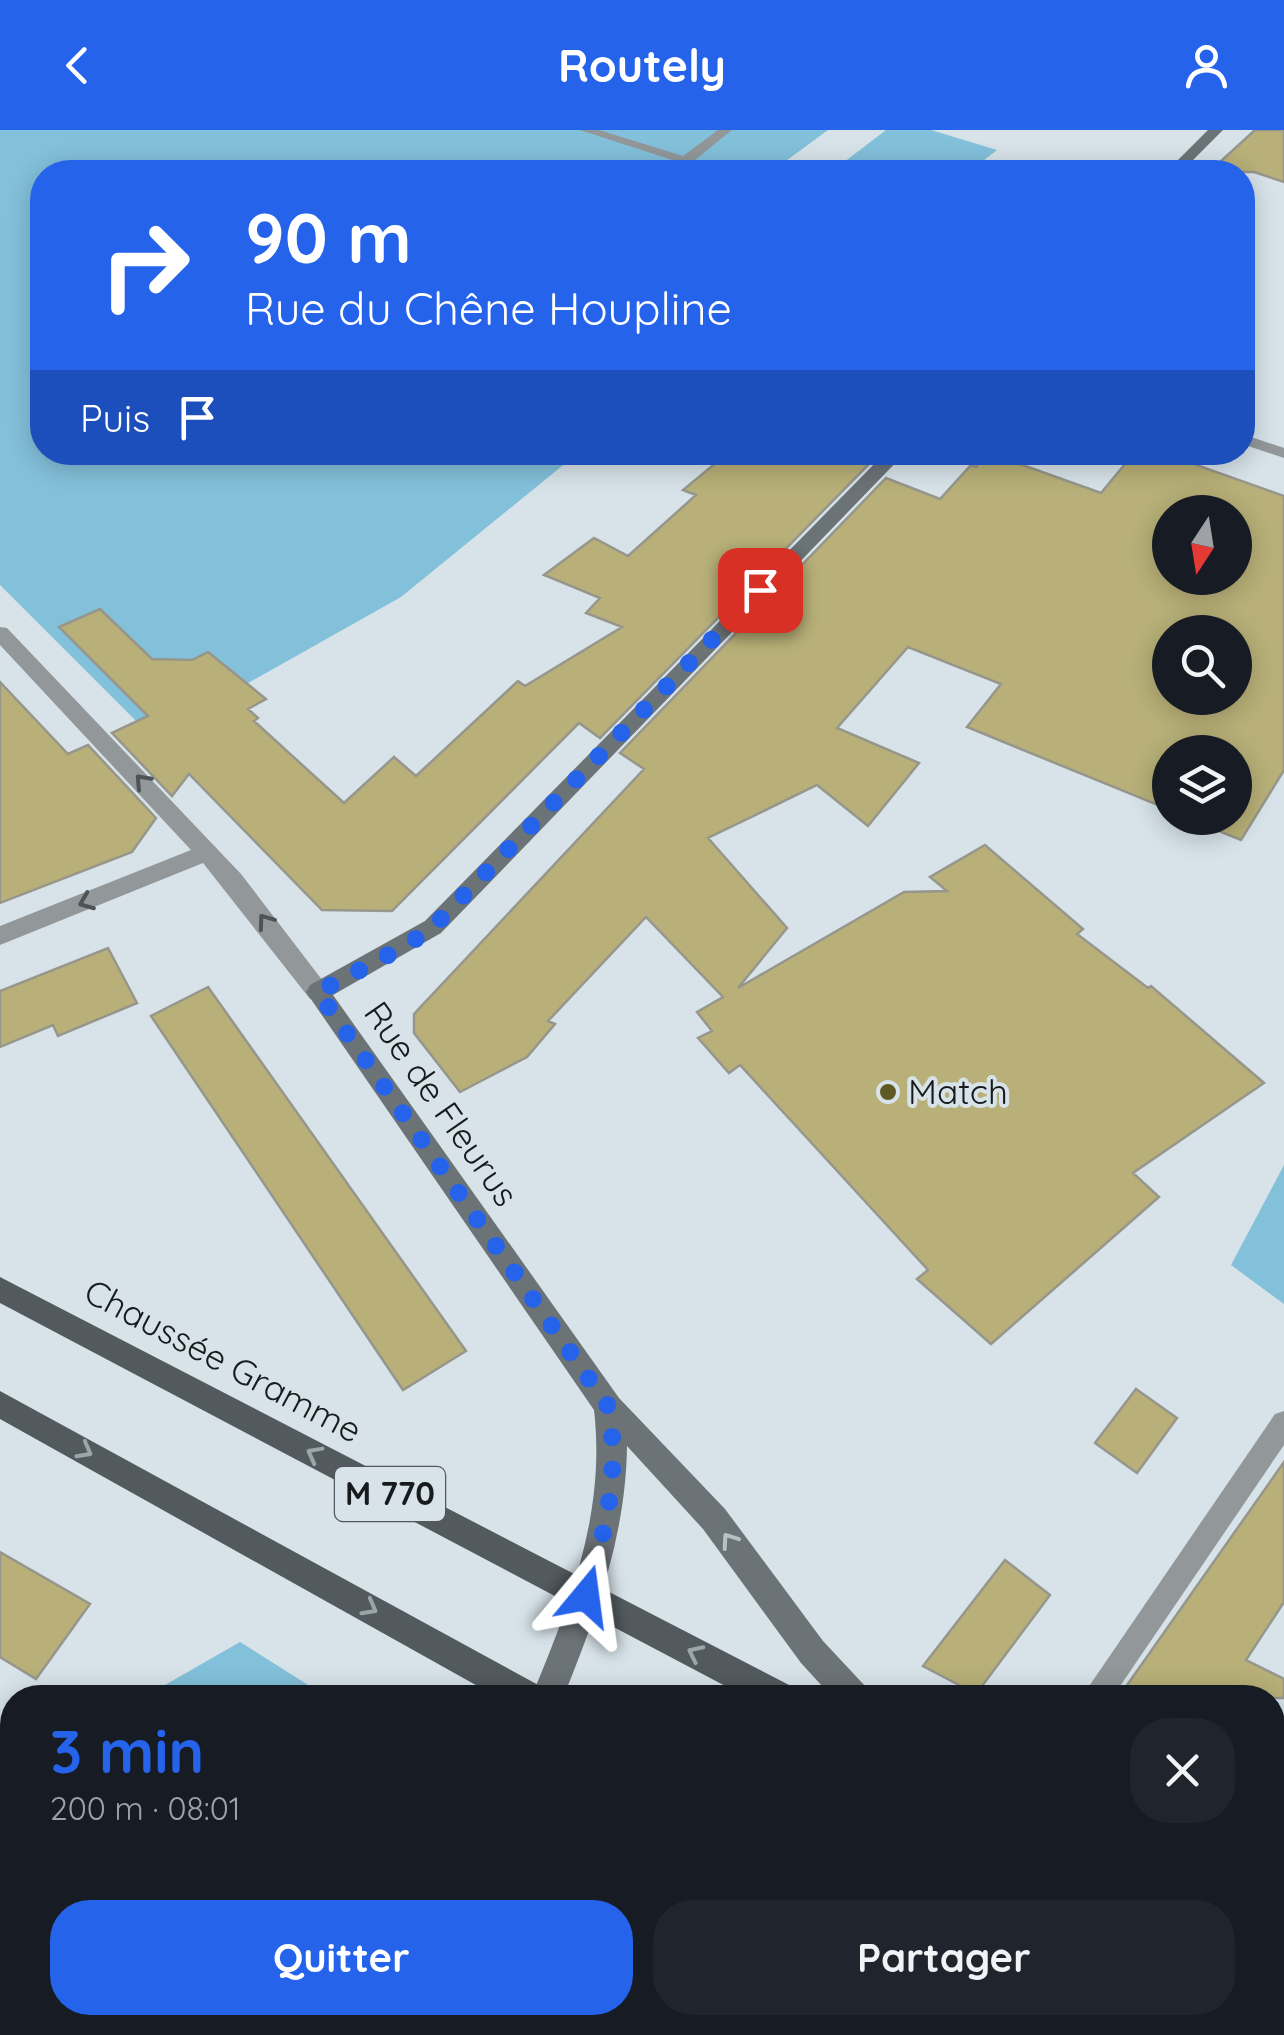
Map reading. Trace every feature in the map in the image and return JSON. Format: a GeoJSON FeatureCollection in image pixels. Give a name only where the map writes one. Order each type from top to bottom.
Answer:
{"type":"FeatureCollection","features":[{"type":"Feature","properties":{"kind":"main road","name":"Chaussée Gramme"},"geometry":{"type":"LineString","coordinates":[[0,1289],[757,1685]]}},
{"type":"Feature","properties":{"kind":"main road"},"geometry":{"type":"LineString","coordinates":[[0,1404],[508,1685]]}},
{"type":"Feature","properties":{"kind":"street"},"geometry":{"type":"LineString","coordinates":[[1185,160],[1216,130]]}},
{"type":"Feature","properties":{"kind":"street"},"geometry":{"type":"LineString","coordinates":[[318,992],[433,927],[884,465]]}},
{"type":"Feature","properties":{"kind":"street","name":"Rue de Fleurus"},"geometry":{"type":"LineString","coordinates":[[0,633],[208,852],[256,908],[608,1406],[714,1518],[812,1652],[843,1685]]}},
{"type":"Feature","properties":{"kind":"street"},"geometry":{"type":"LineString","coordinates":[[0,936],[208,852]]}},
{"type":"Feature","properties":{"kind":"street","name":"Rue de Fleurus"},"geometry":{"type":"LineString","coordinates":[[552,1685],[586,1596],[613,1486],[616,1457],[608,1406]]}},
{"type":"Feature","properties":{"kind":"lane"},"geometry":{"type":"LineString","coordinates":[[586,130],[681,160]]}},
{"type":"Feature","properties":{"kind":"lane"},"geometry":{"type":"LineString","coordinates":[[685,160],[726,130]]}},
{"type":"Feature","properties":{"kind":"lane"},"geometry":{"type":"LineString","coordinates":[[1255,443],[1284,453]]}},
{"type":"Feature","properties":{"kind":"lane"},"geometry":{"type":"LineString","coordinates":[[1104,1685],[1284,1424]]}},
{"type":"Feature","properties":{"kind":"shaded area"},"geometry":{"type":"Polygon","coordinates":[[[0,130],[828,130],[787,160],[30,160],[30,465],[563,465],[401,597],[202,709],[159,710],[136,721],[0,585],[0,130]]]}},
{"type":"Feature","properties":{"kind":"shaded area"},"geometry":{"type":"Polygon","coordinates":[[[886,130],[931,130],[997,150],[984,160],[847,160],[886,130]]]}},
{"type":"Feature","properties":{"kind":"shaded area"},"geometry":{"type":"Polygon","coordinates":[[[1284,1165],[1284,1304],[1231,1265],[1284,1165]]]}},
{"type":"Feature","properties":{"kind":"shaded area"},"geometry":{"type":"Polygon","coordinates":[[[240,1642],[308,1685],[165,1685],[240,1642]]]}},
{"type":"Feature","properties":{"kind":"building"},"geometry":{"type":"Polygon","coordinates":[[[1255,130],[1284,130],[1284,182],[1255,172],[1255,160],[1222,160],[1255,130]]]}},
{"type":"Feature","properties":{"kind":"building"},"geometry":{"type":"Polygon","coordinates":[[[713,465],[868,465],[600,738],[579,723],[392,911],[322,910],[189,774],[172,796],[112,733],[148,716],[59,627],[100,609],[152,659],[192,660],[208,652],[266,699],[248,709],[258,718],[254,721],[344,803],[394,757],[416,776],[518,681],[525,686],[622,627],[586,613],[600,598],[544,575],[594,538],[628,556],[696,495],[683,490],[713,465]]]}},
{"type":"Feature","properties":{"kind":"building"},"geometry":{"type":"Polygon","coordinates":[[[971,465],[1023,465],[1101,493],[1124,465],[1197,465],[1284,496],[1284,770],[1252,822],[1252,735],[1152,735],[1152,803],[967,727],[1001,684],[908,647],[837,728],[919,763],[868,826],[817,785],[708,838],[787,928],[738,988],[904,892],[947,891],[930,877],[985,845],[1083,929],[1077,934],[1148,988],[1151,986],[1264,1083],[1133,1173],[1159,1197],[991,1344],[917,1279],[928,1270],[740,1065],[729,1073],[698,1038],[712,1031],[697,1012],[723,997],[646,917],[548,1021],[555,1024],[527,1057],[460,1092],[414,1033],[414,1014],[644,769],[620,753],[886,478],[940,499],[971,465]]]}},
{"type":"Feature","properties":{"kind":"building"},"geometry":{"type":"Polygon","coordinates":[[[0,682],[68,754],[88,745],[156,818],[132,852],[0,903],[0,682]]]}},
{"type":"Feature","properties":{"kind":"building"},"geometry":{"type":"Polygon","coordinates":[[[108,948],[137,1003],[58,1036],[53,1025],[0,1047],[0,991],[108,948]]]}},
{"type":"Feature","properties":{"kind":"building"},"geometry":{"type":"Polygon","coordinates":[[[208,987],[466,1351],[403,1390],[151,1016],[208,987]]]}},
{"type":"Feature","properties":{"kind":"building"},"geometry":{"type":"Polygon","coordinates":[[[1136,1389],[1177,1418],[1137,1473],[1095,1443],[1136,1389]]]}},
{"type":"Feature","properties":{"kind":"building"},"geometry":{"type":"Polygon","coordinates":[[[1284,1462],[1284,1602],[1246,1660],[1284,1679],[1284,1685],[1127,1685],[1284,1462]]]}},
{"type":"Feature","properties":{"kind":"building"},"geometry":{"type":"Polygon","coordinates":[[[0,1552],[90,1604],[36,1679],[0,1657],[0,1552]]]}},
{"type":"Feature","properties":{"kind":"building"},"geometry":{"type":"Polygon","coordinates":[[[1005,1560],[1050,1595],[983,1685],[959,1685],[923,1666],[1005,1560]]]}},
{"type":"Feature","properties":{"kind":"place","name":"Match"},"geometry":{"type":"Point","coordinates":[888,1092]}},
{"type":"Feature","properties":{"kind":"route"},"geometry":{"type":"LineString","coordinates":[[586,1596],[613,1486],[616,1457],[608,1406],[318,992],[433,927],[760,590]]}}]}
